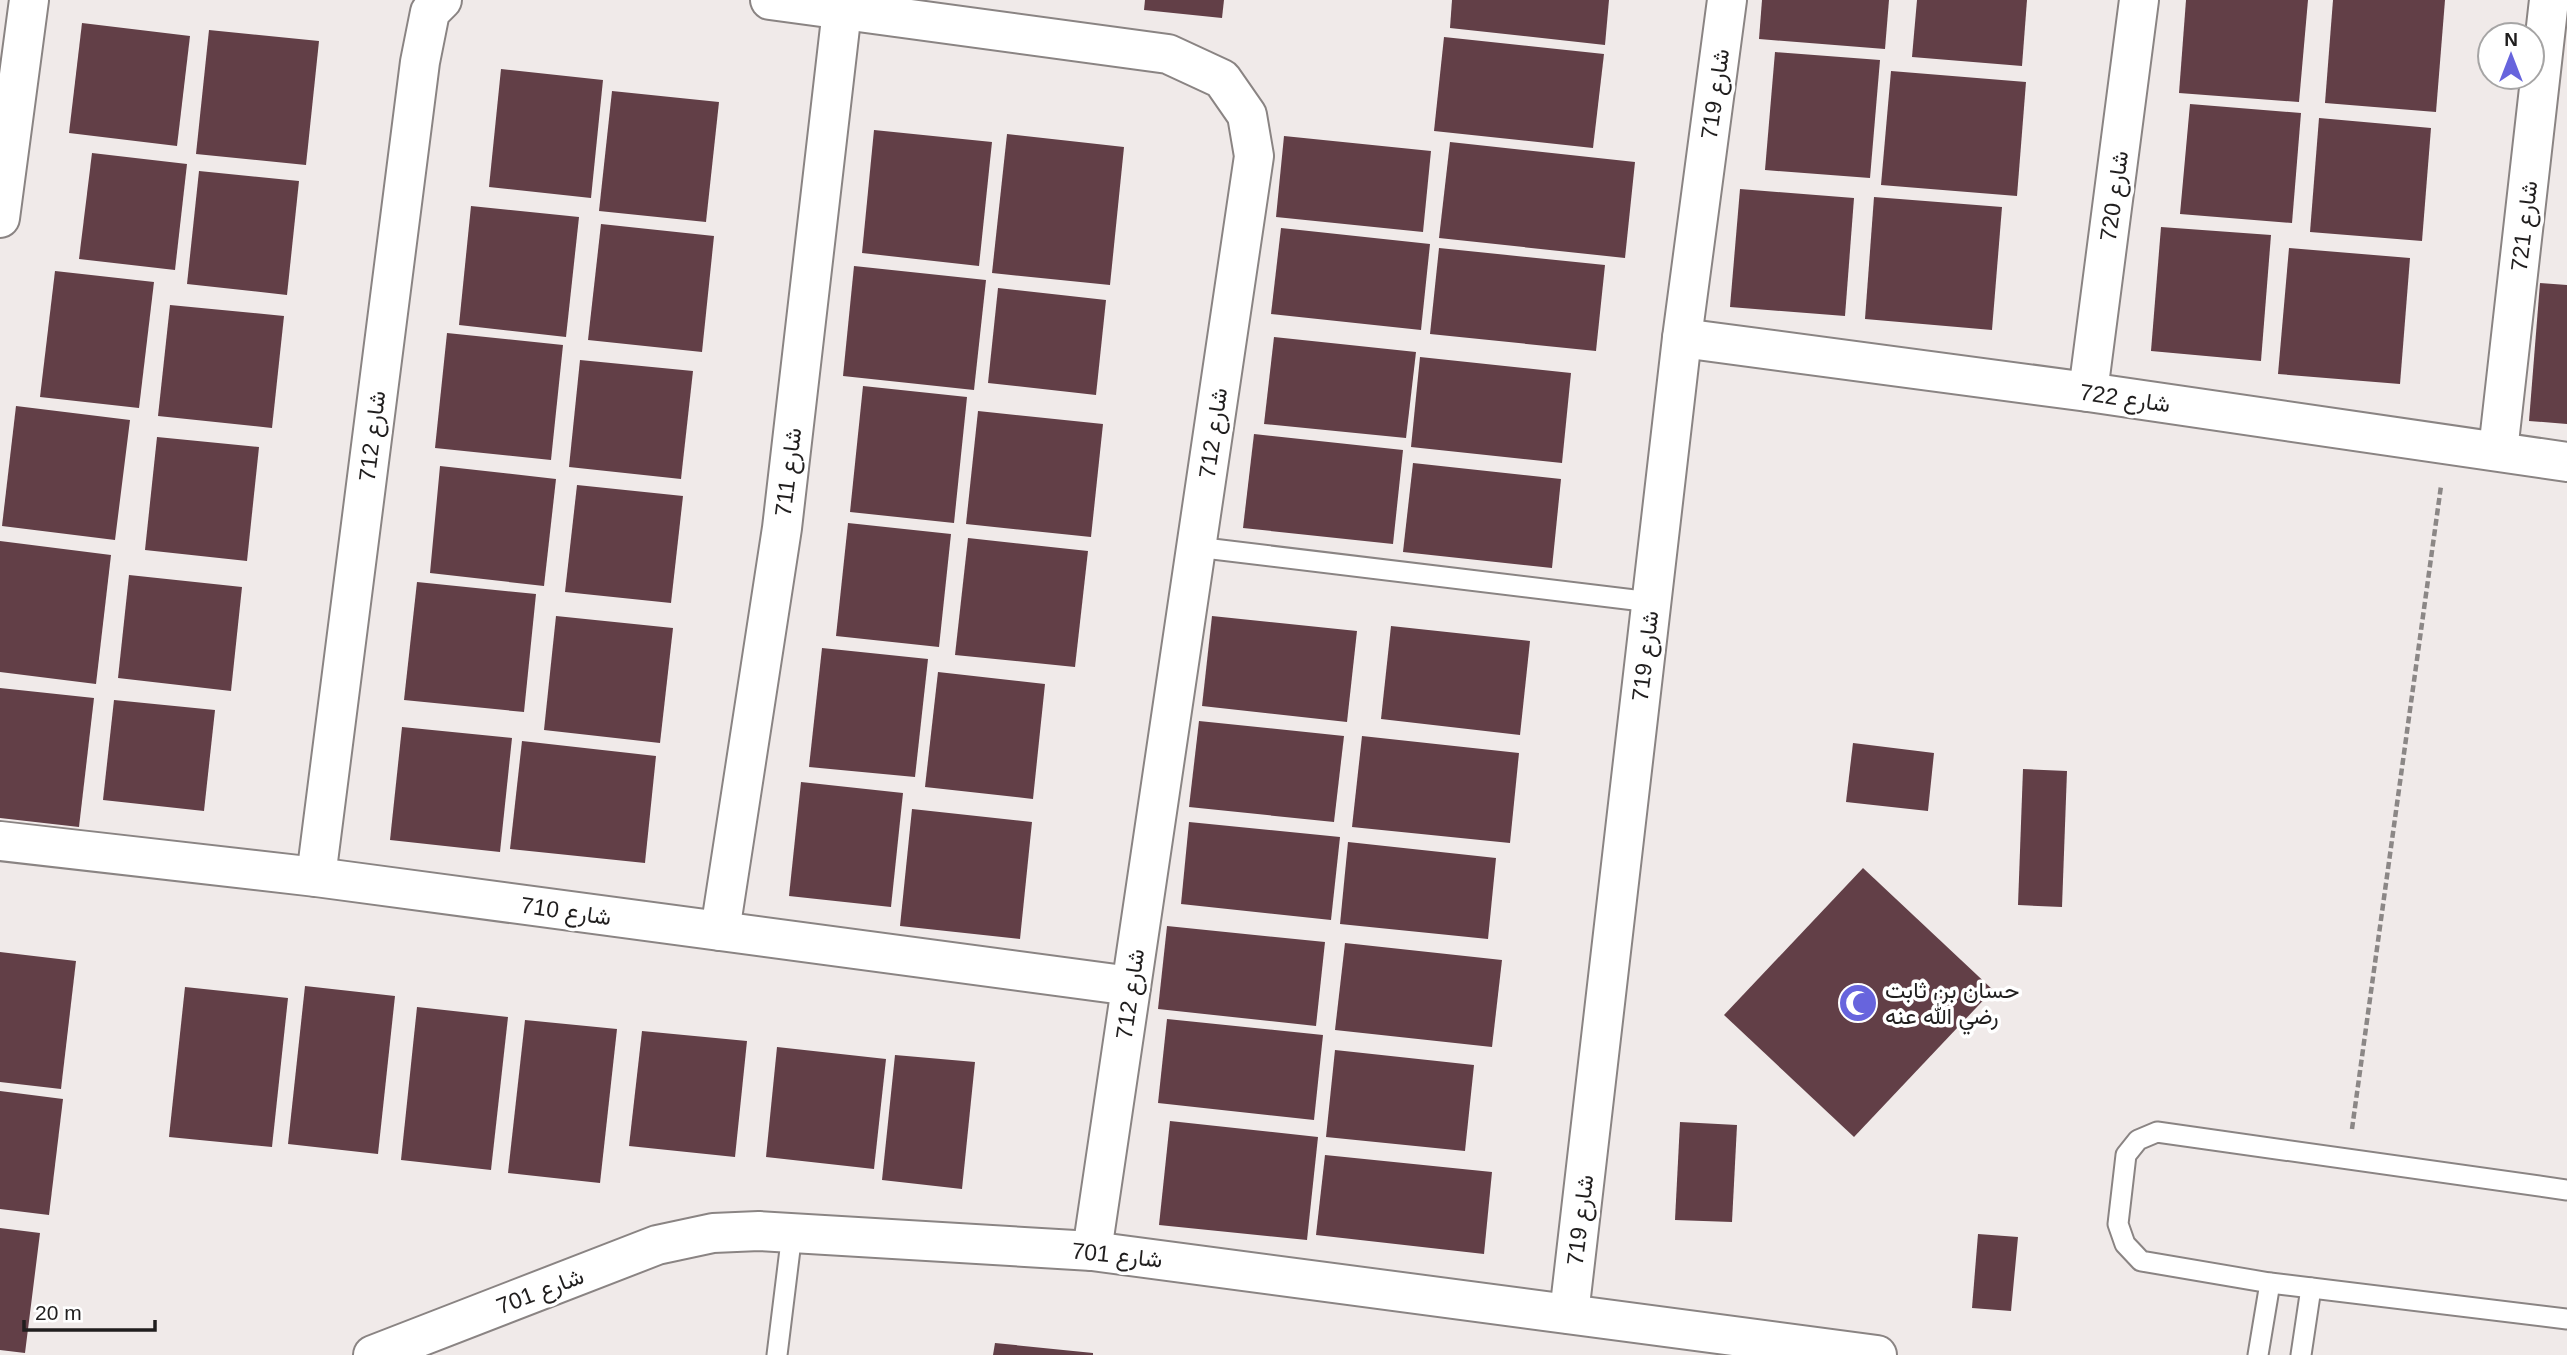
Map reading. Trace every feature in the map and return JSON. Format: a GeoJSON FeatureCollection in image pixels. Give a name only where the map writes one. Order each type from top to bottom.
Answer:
{"type":"FeatureCollection","features":[{"type":"Feature","properties":{"kind":"street"},"geometry":{"type":"LineString","coordinates":[[0,218],[29,0]]}},
{"type":"Feature","properties":{"kind":"street","name":"شارع 712"},"geometry":{"type":"LineString","coordinates":[[316,877],[420,62],[430,12],[442,0]]}},
{"type":"Feature","properties":{"kind":"street","name":"شارع 712"},"geometry":{"type":"LineString","coordinates":[[770,0],[1168,54],[1222,79],[1247,114],[1254,156],[1092,1251]]}},
{"type":"Feature","properties":{"kind":"street","name":"شارع 719"},"geometry":{"type":"LineString","coordinates":[[1569,1314],[1682,338],[1727,0]]}},
{"type":"Feature","properties":{"kind":"street","name":"شارع 720"},"geometry":{"type":"LineString","coordinates":[[2088,392],[2139,0]]}},
{"type":"Feature","properties":{"kind":"street","name":"شارع 721"},"geometry":{"type":"LineString","coordinates":[[2498,451],[2549,0]]}},
{"type":"Feature","properties":{"kind":"street","name":"شارع 711"},"geometry":{"type":"LineString","coordinates":[[720,932],[782,528],[842,10]]}},
{"type":"Feature","properties":{"kind":"street","name":"شارع 722"},"geometry":{"type":"LineString","coordinates":[[1682,338],[2088,392],[2567,462]]}},
{"type":"Feature","properties":{"kind":"street","name":"شارع 710"},"geometry":{"type":"LineString","coordinates":[[0,841],[316,877],[1131,986]]}},
{"type":"Feature","properties":{"kind":"street","name":"شارع 701"},"geometry":{"type":"LineString","coordinates":[[373,1355],[657,1245],[713,1233],[760,1231],[1092,1251],[1877,1355]]}},
{"type":"Feature","properties":{"kind":"lane"},"geometry":{"type":"LineString","coordinates":[[1196,547],[1651,601]]}},
{"type":"Feature","properties":{"kind":"lane"},"geometry":{"type":"LineString","coordinates":[[2567,1190],[2157,1132],[2138,1140],[2126,1155],[2118,1224],[2125,1244],[2141,1261],[2270,1283],[2567,1319]]}},
{"type":"Feature","properties":{"kind":"lane"},"geometry":{"type":"LineString","coordinates":[[776,1355],[792,1233]]}},
{"type":"Feature","properties":{"kind":"lane"},"geometry":{"type":"LineString","coordinates":[[2258,1355],[2270,1283]]}},
{"type":"Feature","properties":{"kind":"lane"},"geometry":{"type":"LineString","coordinates":[[2301,1355],[2311,1287]]}},
{"type":"Feature","properties":{"kind":"path"},"geometry":{"type":"LineString","coordinates":[[2348,1159],[2447,444]]}},
{"type":"Feature","properties":{"kind":"building"},"geometry":{"type":"Polygon","coordinates":[[[1145,0],[1224,0],[1222,18],[1144,10],[1145,0]]]}},
{"type":"Feature","properties":{"kind":"building"},"geometry":{"type":"Polygon","coordinates":[[[1452,0],[1609,0],[1605,45],[1450,28],[1452,0]]]}},
{"type":"Feature","properties":{"kind":"building"},"geometry":{"type":"Polygon","coordinates":[[[1762,0],[1889,0],[1885,49],[1759,39],[1762,0]]]}},
{"type":"Feature","properties":{"kind":"building"},"geometry":{"type":"Polygon","coordinates":[[[1917,0],[2027,0],[2022,66],[1912,57],[1917,0]]]}},
{"type":"Feature","properties":{"kind":"building"},"geometry":{"type":"Polygon","coordinates":[[[2186,0],[2308,0],[2299,102],[2179,93],[2186,0]]]}},
{"type":"Feature","properties":{"kind":"building"},"geometry":{"type":"Polygon","coordinates":[[[2333,0],[2445,0],[2436,112],[2325,103],[2333,0]]]}},
{"type":"Feature","properties":{"kind":"building"},"geometry":{"type":"Polygon","coordinates":[[[82,23],[190,36],[177,146],[69,133],[82,23]]]}},
{"type":"Feature","properties":{"kind":"building"},"geometry":{"type":"Polygon","coordinates":[[[209,30],[319,41],[306,165],[196,154],[209,30]]]}},
{"type":"Feature","properties":{"kind":"building"},"geometry":{"type":"Polygon","coordinates":[[[1444,37],[1604,54],[1593,148],[1434,131],[1444,37]]]}},
{"type":"Feature","properties":{"kind":"building"},"geometry":{"type":"Polygon","coordinates":[[[1775,52],[1880,60],[1870,178],[1765,170],[1775,52]]]}},
{"type":"Feature","properties":{"kind":"building"},"geometry":{"type":"Polygon","coordinates":[[[501,69],[603,80],[591,198],[489,187],[501,69]]]}},
{"type":"Feature","properties":{"kind":"building"},"geometry":{"type":"Polygon","coordinates":[[[1891,71],[2026,82],[2017,196],[1881,185],[1891,71]]]}},
{"type":"Feature","properties":{"kind":"building"},"geometry":{"type":"Polygon","coordinates":[[[612,91],[719,102],[706,222],[599,211],[612,91]]]}},
{"type":"Feature","properties":{"kind":"building"},"geometry":{"type":"Polygon","coordinates":[[[2190,104],[2301,113],[2292,223],[2180,214],[2190,104]]]}},
{"type":"Feature","properties":{"kind":"building"},"geometry":{"type":"Polygon","coordinates":[[[2319,118],[2431,128],[2422,241],[2310,232],[2319,118]]]}},
{"type":"Feature","properties":{"kind":"building"},"geometry":{"type":"Polygon","coordinates":[[[874,130],[992,142],[979,266],[862,253],[874,130]]]}},
{"type":"Feature","properties":{"kind":"building"},"geometry":{"type":"Polygon","coordinates":[[[1007,134],[1124,147],[1110,285],[992,273],[1007,134]]]}},
{"type":"Feature","properties":{"kind":"building"},"geometry":{"type":"Polygon","coordinates":[[[1284,136],[1431,151],[1423,232],[1276,217],[1284,136]]]}},
{"type":"Feature","properties":{"kind":"building"},"geometry":{"type":"Polygon","coordinates":[[[1450,142],[1635,162],[1625,258],[1439,238],[1450,142]]]}},
{"type":"Feature","properties":{"kind":"building"},"geometry":{"type":"Polygon","coordinates":[[[92,153],[187,164],[175,270],[79,259],[92,153]]]}},
{"type":"Feature","properties":{"kind":"building"},"geometry":{"type":"Polygon","coordinates":[[[199,171],[299,181],[287,295],[187,284],[199,171]]]}},
{"type":"Feature","properties":{"kind":"building"},"geometry":{"type":"Polygon","coordinates":[[[1740,189],[1854,198],[1845,316],[1730,307],[1740,189]]]}},
{"type":"Feature","properties":{"kind":"building"},"geometry":{"type":"Polygon","coordinates":[[[1874,197],[2002,207],[1992,330],[1865,319],[1874,197]]]}},
{"type":"Feature","properties":{"kind":"building"},"geometry":{"type":"Polygon","coordinates":[[[471,206],[579,217],[566,337],[459,325],[471,206]]]}},
{"type":"Feature","properties":{"kind":"building"},"geometry":{"type":"Polygon","coordinates":[[[601,224],[714,236],[702,352],[588,340],[601,224]]]}},
{"type":"Feature","properties":{"kind":"building"},"geometry":{"type":"Polygon","coordinates":[[[2161,227],[2271,235],[2261,361],[2151,351],[2161,227]]]}},
{"type":"Feature","properties":{"kind":"building"},"geometry":{"type":"Polygon","coordinates":[[[1281,228],[1430,244],[1421,330],[1271,314],[1281,228]]]}},
{"type":"Feature","properties":{"kind":"building"},"geometry":{"type":"Polygon","coordinates":[[[1439,248],[1605,265],[1596,351],[1430,334],[1439,248]]]}},
{"type":"Feature","properties":{"kind":"building"},"geometry":{"type":"Polygon","coordinates":[[[2289,248],[2410,258],[2400,384],[2278,374],[2289,248]]]}},
{"type":"Feature","properties":{"kind":"building"},"geometry":{"type":"Polygon","coordinates":[[[854,266],[986,280],[974,390],[843,376],[854,266]]]}},
{"type":"Feature","properties":{"kind":"building"},"geometry":{"type":"Polygon","coordinates":[[[55,271],[154,282],[139,408],[40,397],[55,271]]]}},
{"type":"Feature","properties":{"kind":"building"},"geometry":{"type":"Polygon","coordinates":[[[2540,283],[2567,285],[2567,424],[2529,421],[2540,283]]]}},
{"type":"Feature","properties":{"kind":"building"},"geometry":{"type":"Polygon","coordinates":[[[998,288],[1106,300],[1096,395],[988,383],[998,288]]]}},
{"type":"Feature","properties":{"kind":"building"},"geometry":{"type":"Polygon","coordinates":[[[170,305],[284,316],[272,428],[158,416],[170,305]]]}},
{"type":"Feature","properties":{"kind":"building"},"geometry":{"type":"Polygon","coordinates":[[[447,333],[563,345],[551,460],[435,448],[447,333]]]}},
{"type":"Feature","properties":{"kind":"building"},"geometry":{"type":"Polygon","coordinates":[[[1274,337],[1416,352],[1406,438],[1264,424],[1274,337]]]}},
{"type":"Feature","properties":{"kind":"building"},"geometry":{"type":"Polygon","coordinates":[[[1420,357],[1571,373],[1562,463],[1411,447],[1420,357]]]}},
{"type":"Feature","properties":{"kind":"building"},"geometry":{"type":"Polygon","coordinates":[[[580,360],[693,371],[681,479],[569,467],[580,360]]]}},
{"type":"Feature","properties":{"kind":"building"},"geometry":{"type":"Polygon","coordinates":[[[863,386],[967,397],[954,523],[850,512],[863,386]]]}},
{"type":"Feature","properties":{"kind":"building"},"geometry":{"type":"Polygon","coordinates":[[[16,406],[130,420],[115,540],[2,526],[16,406]]]}},
{"type":"Feature","properties":{"kind":"building"},"geometry":{"type":"Polygon","coordinates":[[[978,411],[1103,424],[1091,537],[966,524],[978,411]]]}},
{"type":"Feature","properties":{"kind":"building"},"geometry":{"type":"Polygon","coordinates":[[[1254,434],[1403,450],[1393,544],[1243,528],[1254,434]]]}},
{"type":"Feature","properties":{"kind":"building"},"geometry":{"type":"Polygon","coordinates":[[[157,437],[259,447],[247,561],[145,550],[157,437]]]}},
{"type":"Feature","properties":{"kind":"building"},"geometry":{"type":"Polygon","coordinates":[[[1413,463],[1561,479],[1552,568],[1403,552],[1413,463]]]}},
{"type":"Feature","properties":{"kind":"building"},"geometry":{"type":"Polygon","coordinates":[[[440,466],[556,479],[544,586],[430,573],[440,466]]]}},
{"type":"Feature","properties":{"kind":"building"},"geometry":{"type":"Polygon","coordinates":[[[577,485],[683,496],[671,603],[565,592],[577,485]]]}},
{"type":"Feature","properties":{"kind":"building"},"geometry":{"type":"Polygon","coordinates":[[[848,523],[951,534],[939,647],[836,636],[848,523]]]}},
{"type":"Feature","properties":{"kind":"building"},"geometry":{"type":"Polygon","coordinates":[[[968,538],[1088,551],[1075,667],[955,655],[968,538]]]}},
{"type":"Feature","properties":{"kind":"building"},"geometry":{"type":"Polygon","coordinates":[[[0,541],[111,555],[96,684],[0,672],[0,541]]]}},
{"type":"Feature","properties":{"kind":"building"},"geometry":{"type":"Polygon","coordinates":[[[129,575],[242,587],[231,691],[118,678],[129,575]]]}},
{"type":"Feature","properties":{"kind":"building"},"geometry":{"type":"Polygon","coordinates":[[[417,582],[536,594],[524,712],[404,700],[417,582]]]}},
{"type":"Feature","properties":{"kind":"building"},"geometry":{"type":"Polygon","coordinates":[[[556,616],[673,628],[660,743],[544,730],[556,616]]]}},
{"type":"Feature","properties":{"kind":"building"},"geometry":{"type":"Polygon","coordinates":[[[1212,616],[1357,631],[1347,722],[1202,706],[1212,616]]]}},
{"type":"Feature","properties":{"kind":"building"},"geometry":{"type":"Polygon","coordinates":[[[1391,626],[1530,641],[1520,735],[1381,719],[1391,626]]]}},
{"type":"Feature","properties":{"kind":"building"},"geometry":{"type":"Polygon","coordinates":[[[822,648],[928,659],[915,777],[809,767],[822,648]]]}},
{"type":"Feature","properties":{"kind":"building"},"geometry":{"type":"Polygon","coordinates":[[[938,672],[1045,684],[1033,799],[925,787],[938,672]]]}},
{"type":"Feature","properties":{"kind":"building"},"geometry":{"type":"Polygon","coordinates":[[[0,688],[94,698],[79,827],[0,818],[0,688]]]}},
{"type":"Feature","properties":{"kind":"building"},"geometry":{"type":"Polygon","coordinates":[[[114,700],[215,710],[204,811],[103,800],[114,700]]]}},
{"type":"Feature","properties":{"kind":"building"},"geometry":{"type":"Polygon","coordinates":[[[1199,721],[1344,736],[1334,822],[1189,807],[1199,721]]]}},
{"type":"Feature","properties":{"kind":"building"},"geometry":{"type":"Polygon","coordinates":[[[402,727],[512,738],[500,852],[390,840],[402,727]]]}},
{"type":"Feature","properties":{"kind":"building"},"geometry":{"type":"Polygon","coordinates":[[[1362,736],[1519,753],[1510,843],[1352,827],[1362,736]]]}},
{"type":"Feature","properties":{"kind":"building"},"geometry":{"type":"Polygon","coordinates":[[[522,741],[656,756],[645,863],[510,849],[522,741]]]}},
{"type":"Feature","properties":{"kind":"building"},"geometry":{"type":"Polygon","coordinates":[[[1853,743],[1934,753],[1928,811],[1846,802],[1853,743]]]}},
{"type":"Feature","properties":{"kind":"building"},"geometry":{"type":"Polygon","coordinates":[[[2023,769],[2067,771],[2062,907],[2018,905],[2023,769]]]}},
{"type":"Feature","properties":{"kind":"building"},"geometry":{"type":"Polygon","coordinates":[[[801,782],[903,793],[891,907],[789,896],[801,782]]]}},
{"type":"Feature","properties":{"kind":"building"},"geometry":{"type":"Polygon","coordinates":[[[912,809],[1032,822],[1020,939],[900,926],[912,809]]]}},
{"type":"Feature","properties":{"kind":"building"},"geometry":{"type":"Polygon","coordinates":[[[1189,822],[1340,837],[1331,920],[1181,904],[1189,822]]]}},
{"type":"Feature","properties":{"kind":"building"},"geometry":{"type":"Polygon","coordinates":[[[1348,842],[1496,858],[1488,939],[1340,924],[1348,842]]]}},
{"type":"Feature","properties":{"kind":"building","name":"حسان بن ثابت رضي الله عنه"},"geometry":{"type":"Polygon","coordinates":[[[1863,868],[1993,990],[1854,1137],[1724,1015],[1863,868]]]}},
{"type":"Feature","properties":{"kind":"building"},"geometry":{"type":"Polygon","coordinates":[[[1167,926],[1325,942],[1316,1026],[1158,1009],[1167,926]]]}},
{"type":"Feature","properties":{"kind":"building"},"geometry":{"type":"Polygon","coordinates":[[[1345,943],[1502,960],[1492,1047],[1335,1030],[1345,943]]]}},
{"type":"Feature","properties":{"kind":"building"},"geometry":{"type":"Polygon","coordinates":[[[0,952],[76,961],[61,1089],[0,1082],[0,952]]]}},
{"type":"Feature","properties":{"kind":"building"},"geometry":{"type":"Polygon","coordinates":[[[305,986],[395,996],[378,1154],[288,1144],[305,986]]]}},
{"type":"Feature","properties":{"kind":"building"},"geometry":{"type":"Polygon","coordinates":[[[185,987],[288,998],[272,1147],[169,1137],[185,987]]]}},
{"type":"Feature","properties":{"kind":"building"},"geometry":{"type":"Polygon","coordinates":[[[417,1007],[508,1017],[491,1170],[401,1160],[417,1007]]]}},
{"type":"Feature","properties":{"kind":"building"},"geometry":{"type":"Polygon","coordinates":[[[1167,1019],[1323,1035],[1314,1120],[1158,1103],[1167,1019]]]}},
{"type":"Feature","properties":{"kind":"building"},"geometry":{"type":"Polygon","coordinates":[[[525,1020],[617,1029],[600,1183],[508,1173],[525,1020]]]}},
{"type":"Feature","properties":{"kind":"building"},"geometry":{"type":"Polygon","coordinates":[[[642,1031],[747,1041],[735,1157],[629,1146],[642,1031]]]}},
{"type":"Feature","properties":{"kind":"building"},"geometry":{"type":"Polygon","coordinates":[[[777,1047],[886,1059],[874,1169],[766,1157],[777,1047]]]}},
{"type":"Feature","properties":{"kind":"building"},"geometry":{"type":"Polygon","coordinates":[[[1335,1050],[1474,1065],[1465,1151],[1326,1137],[1335,1050]]]}},
{"type":"Feature","properties":{"kind":"building"},"geometry":{"type":"Polygon","coordinates":[[[895,1055],[975,1062],[962,1189],[882,1180],[895,1055]]]}},
{"type":"Feature","properties":{"kind":"building"},"geometry":{"type":"Polygon","coordinates":[[[0,1091],[63,1099],[49,1215],[0,1209],[0,1091]]]}},
{"type":"Feature","properties":{"kind":"building"},"geometry":{"type":"Polygon","coordinates":[[[1170,1121],[1318,1137],[1307,1240],[1159,1225],[1170,1121]]]}},
{"type":"Feature","properties":{"kind":"building"},"geometry":{"type":"Polygon","coordinates":[[[1680,1122],[1737,1125],[1732,1222],[1675,1220],[1680,1122]]]}},
{"type":"Feature","properties":{"kind":"building"},"geometry":{"type":"Polygon","coordinates":[[[1325,1155],[1492,1172],[1484,1254],[1316,1235],[1325,1155]]]}},
{"type":"Feature","properties":{"kind":"building"},"geometry":{"type":"Polygon","coordinates":[[[0,1228],[40,1233],[25,1353],[0,1350],[0,1228]]]}},
{"type":"Feature","properties":{"kind":"building"},"geometry":{"type":"Polygon","coordinates":[[[1978,1234],[2018,1237],[2011,1311],[1972,1308],[1978,1234]]]}},
{"type":"Feature","properties":{"kind":"building"},"geometry":{"type":"Polygon","coordinates":[[[995,1343],[1093,1353],[1093,1355],[993,1355],[995,1343]]]}},
{"type":"Feature","properties":{"kind":"place","name":"حسان بن ثابت رضي الله عنه"},"geometry":{"type":"Point","coordinates":[1858,1003]}}]}
